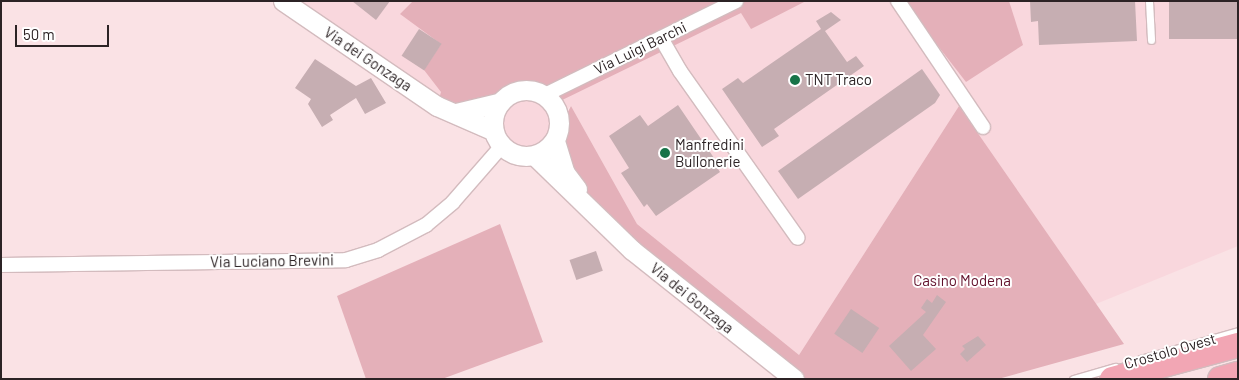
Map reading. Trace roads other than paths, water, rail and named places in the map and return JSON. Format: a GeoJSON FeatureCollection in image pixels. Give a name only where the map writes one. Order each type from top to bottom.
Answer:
{"type":"FeatureCollection","features":[{"type":"Feature","properties":{"kind":"highway"},"geometry":{"type":"LineString","coordinates":[[1112,379],[1238,345]]}},
{"type":"Feature","properties":{"kind":"highway"},"geometry":{"type":"LineString","coordinates":[[1220,379],[1238,374]]}},
{"type":"Feature","properties":{"kind":"main road","name":"Via dei Gonzaga"},"geometry":{"type":"LineString","coordinates":[[283,1],[437,106],[492,130]]}},
{"type":"Feature","properties":{"kind":"main road"},"geometry":{"type":"LineString","coordinates":[[456,113],[498,103],[512,92],[528,89],[545,95],[554,104],[559,116],[559,129],[554,140],[535,156],[524,157],[501,147],[492,130],[492,120],[498,103]]}},
{"type":"Feature","properties":{"kind":"main road","name":"Via dei Gonzaga"},"geometry":{"type":"LineString","coordinates":[[554,140],[565,173],[595,212]]}},
{"type":"Feature","properties":{"kind":"main road","name":"Via dei Gonzaga"},"geometry":{"type":"LineString","coordinates":[[535,156],[595,212],[632,250],[794,379]]}},
{"type":"Feature","properties":{"kind":"street","name":"Via Luigi Barchi"},"geometry":{"type":"LineString","coordinates":[[545,95],[736,1]]}},
{"type":"Feature","properties":{"kind":"street"},"geometry":{"type":"LineString","coordinates":[[898,1],[983,127]]}},
{"type":"Feature","properties":{"kind":"street"},"geometry":{"type":"LineString","coordinates":[[661,38],[680,71],[798,238]]}},
{"type":"Feature","properties":{"kind":"street","name":"Via Luciano Brevini"},"geometry":{"type":"LineString","coordinates":[[1,265],[346,260],[378,250],[426,225],[453,202],[501,147]]}},
{"type":"Feature","properties":{"kind":"lane"},"geometry":{"type":"LineString","coordinates":[[1149,1],[1151,40]]}},
{"type":"Feature","properties":{"kind":"lane","name":"Crostolo Ovest"},"geometry":{"type":"LineString","coordinates":[[1073,379],[1238,331]]}},
{"type":"Feature","properties":{"kind":"place","name":"TNT Traco"},"geometry":{"type":"Point","coordinates":[795,80]}},
{"type":"Feature","properties":{"kind":"place","name":"Manfredini Bullonerie"},"geometry":{"type":"Point","coordinates":[665,153]}},
{"type":"Feature","properties":{"kind":"park label","name":"Casino Modena"},"geometry":{"type":"Point","coordinates":[962,281]}}]}
